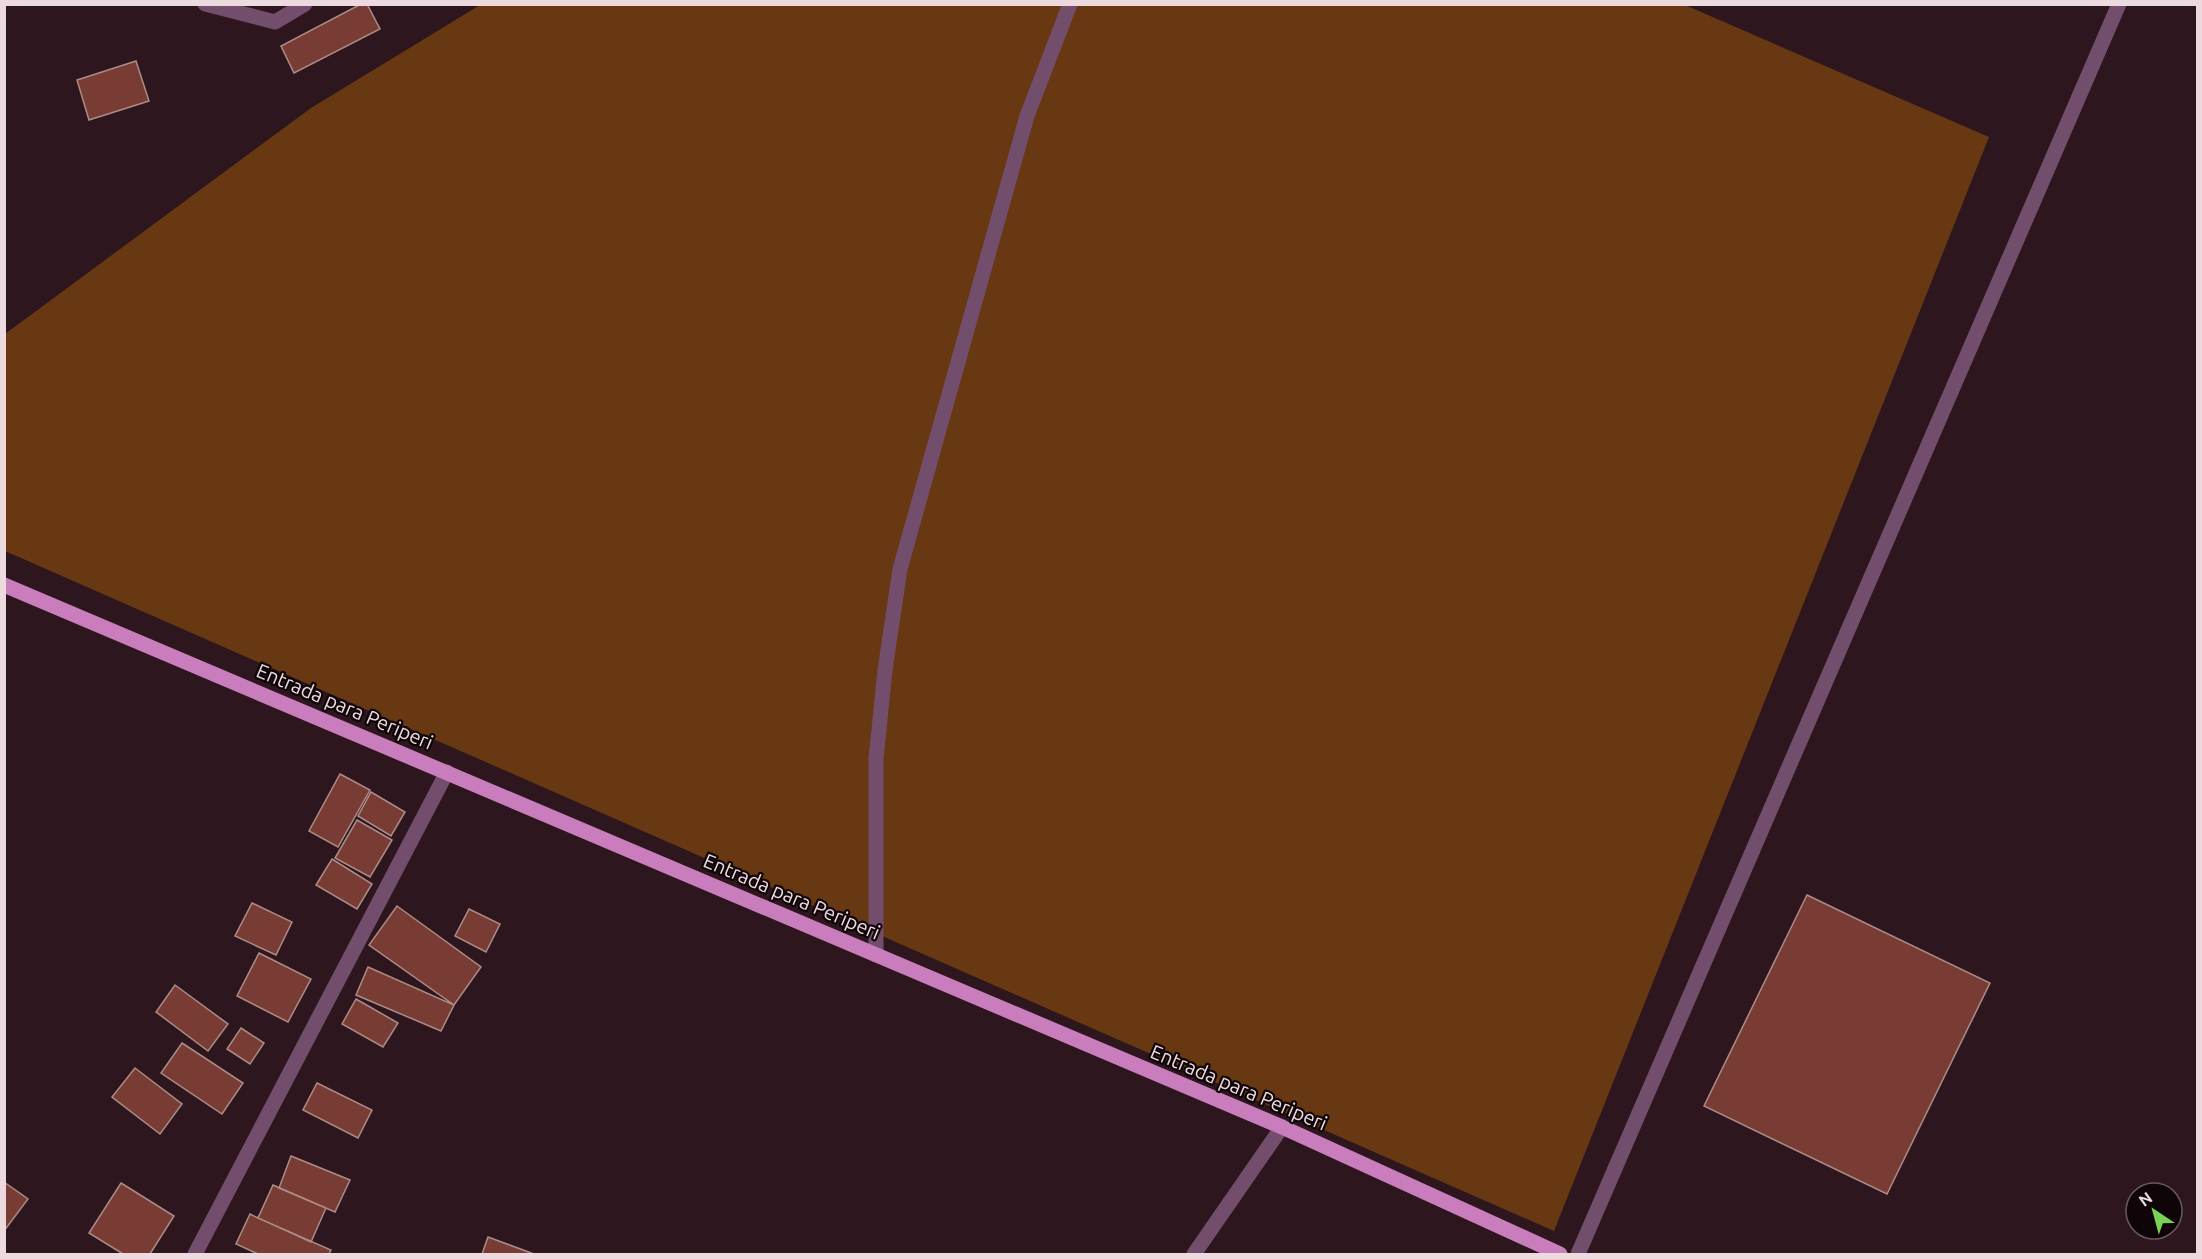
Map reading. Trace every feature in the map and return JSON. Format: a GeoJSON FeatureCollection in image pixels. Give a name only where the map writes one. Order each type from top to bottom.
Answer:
{"type":"FeatureCollection","features":[{"type":"Feature","properties":{"kind":"main road","name":"Entrada para Periperi"},"geometry":{"type":"LineString","coordinates":[[4,585],[1281,1127],[1560,1254]]}},
{"type":"Feature","properties":{"kind":"street"},"geometry":{"type":"LineString","coordinates":[[205,4],[275,22],[305,4]]}},
{"type":"Feature","properties":{"kind":"street"},"geometry":{"type":"LineString","coordinates":[[876,955],[876,759],[900,569],[1027,116],[1070,4]]}},
{"type":"Feature","properties":{"kind":"street"},"geometry":{"type":"LineString","coordinates":[[1578,1254],[2119,4]]}},
{"type":"Feature","properties":{"kind":"street"},"geometry":{"type":"LineString","coordinates":[[195,1254],[447,772]]}},
{"type":"Feature","properties":{"kind":"street"},"geometry":{"type":"LineString","coordinates":[[1194,1254],[1281,1127]]}},
{"type":"Feature","properties":{"kind":"shaded area"},"geometry":{"type":"Polygon","coordinates":[[[480,5],[1685,5],[1989,137],[1554,1231],[5,551],[5,334],[311,108],[480,5]]]}},
{"type":"Feature","properties":{"kind":"building"},"geometry":{"type":"Polygon","coordinates":[[[361,4],[367,4],[380,29],[294,73],[281,46],[361,4]]]}},
{"type":"Feature","properties":{"kind":"building"},"geometry":{"type":"Polygon","coordinates":[[[136,61],[149,101],[89,120],[77,80],[136,61]]]}},
{"type":"Feature","properties":{"kind":"building"},"geometry":{"type":"Polygon","coordinates":[[[340,774],[370,790],[338,847],[309,831],[340,774]]]}},
{"type":"Feature","properties":{"kind":"building"},"geometry":{"type":"Polygon","coordinates":[[[371,792],[405,812],[391,836],[358,816],[371,792]]]}},
{"type":"Feature","properties":{"kind":"building"},"geometry":{"type":"Polygon","coordinates":[[[357,820],[392,840],[370,877],[335,858],[357,820]]]}},
{"type":"Feature","properties":{"kind":"building"},"geometry":{"type":"Polygon","coordinates":[[[332,859],[372,884],[357,909],[316,885],[332,859]]]}},
{"type":"Feature","properties":{"kind":"building"},"geometry":{"type":"Polygon","coordinates":[[[1807,895],[1990,983],[1887,1194],[1704,1106],[1807,895]]]}},
{"type":"Feature","properties":{"kind":"building"},"geometry":{"type":"Polygon","coordinates":[[[252,903],[292,922],[276,955],[235,936],[252,903]]]}},
{"type":"Feature","properties":{"kind":"building"},"geometry":{"type":"Polygon","coordinates":[[[397,906],[481,967],[454,1005],[369,945],[397,906]]]}},
{"type":"Feature","properties":{"kind":"building"},"geometry":{"type":"Polygon","coordinates":[[[469,909],[500,924],[486,952],[455,936],[469,909]]]}},
{"type":"Feature","properties":{"kind":"building"},"geometry":{"type":"Polygon","coordinates":[[[259,953],[311,979],[288,1022],[237,996],[259,953]]]}},
{"type":"Feature","properties":{"kind":"building"},"geometry":{"type":"Polygon","coordinates":[[[368,967],[454,1005],[441,1031],[356,995],[368,967]]]}},
{"type":"Feature","properties":{"kind":"building"},"geometry":{"type":"Polygon","coordinates":[[[175,985],[228,1024],[208,1051],[156,1012],[175,985]]]}},
{"type":"Feature","properties":{"kind":"building"},"geometry":{"type":"Polygon","coordinates":[[[356,999],[398,1023],[383,1047],[342,1024],[356,999]]]}},
{"type":"Feature","properties":{"kind":"building"},"geometry":{"type":"Polygon","coordinates":[[[241,1028],[264,1043],[250,1064],[227,1049],[241,1028]]]}},
{"type":"Feature","properties":{"kind":"building"},"geometry":{"type":"Polygon","coordinates":[[[182,1043],[243,1083],[222,1114],[161,1073],[182,1043]]]}},
{"type":"Feature","properties":{"kind":"building"},"geometry":{"type":"Polygon","coordinates":[[[135,1068],[182,1104],[160,1134],[112,1097],[135,1068]]]}},
{"type":"Feature","properties":{"kind":"building"},"geometry":{"type":"Polygon","coordinates":[[[317,1083],[372,1110],[358,1138],[303,1110],[317,1083]]]}},
{"type":"Feature","properties":{"kind":"building"},"geometry":{"type":"Polygon","coordinates":[[[291,1156],[350,1180],[335,1212],[279,1188],[291,1156]]]}},
{"type":"Feature","properties":{"kind":"building"},"geometry":{"type":"Polygon","coordinates":[[[4,1182],[28,1199],[4,1231],[4,1182]]]}},
{"type":"Feature","properties":{"kind":"building"},"geometry":{"type":"Polygon","coordinates":[[[121,1183],[174,1216],[150,1254],[123,1254],[89,1233],[121,1183]]]}},
{"type":"Feature","properties":{"kind":"building"},"geometry":{"type":"Polygon","coordinates":[[[273,1185],[326,1208],[311,1242],[258,1218],[273,1185]]]}},
{"type":"Feature","properties":{"kind":"building"},"geometry":{"type":"Polygon","coordinates":[[[250,1214],[331,1250],[329,1254],[258,1254],[236,1244],[250,1214]]]}},
{"type":"Feature","properties":{"kind":"building"},"geometry":{"type":"Polygon","coordinates":[[[488,1237],[534,1254],[482,1254],[488,1237]]]}}]}
